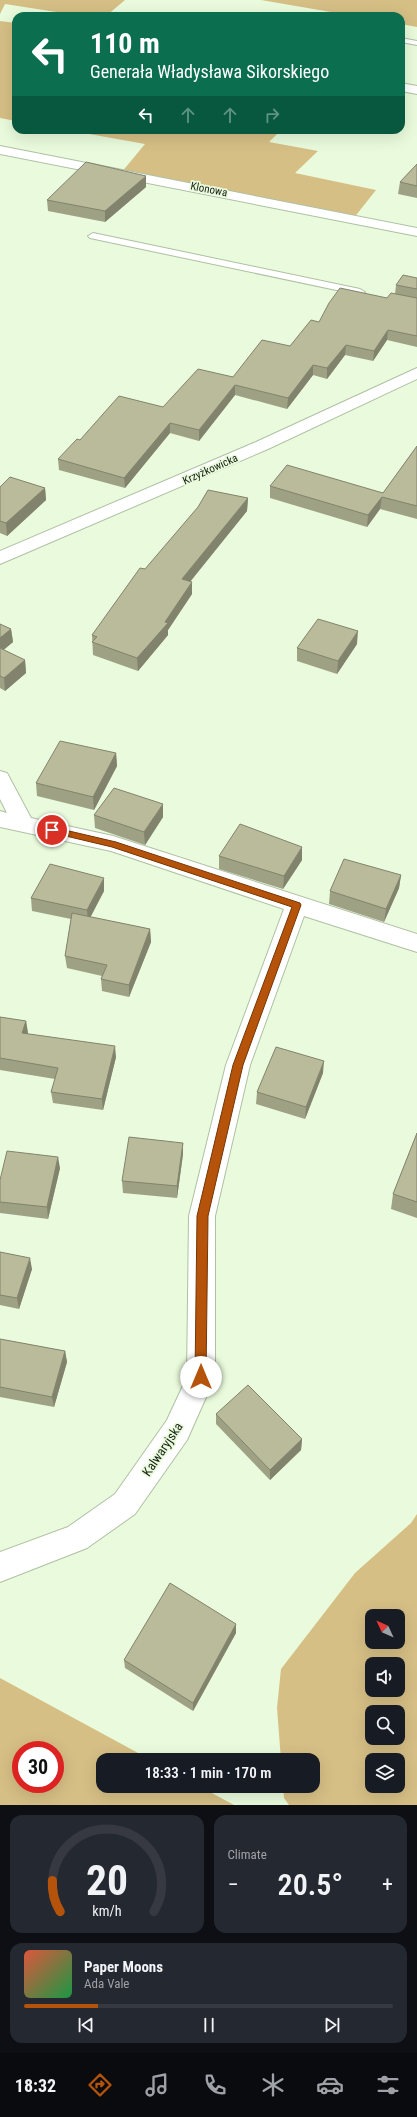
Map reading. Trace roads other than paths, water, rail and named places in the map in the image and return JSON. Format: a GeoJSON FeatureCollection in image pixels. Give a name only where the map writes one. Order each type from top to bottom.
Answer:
{"type":"FeatureCollection","features":[{"type":"Feature","properties":{"kind":"street"},"geometry":{"type":"LineString","coordinates":[[405,88],[417,90]]}},
{"type":"Feature","properties":{"kind":"street","name":"Klonowa"},"geometry":{"type":"LineString","coordinates":[[0,150],[417,232]]}},
{"type":"Feature","properties":{"kind":"street","name":"Krzyżkowicka"},"geometry":{"type":"LineString","coordinates":[[0,558],[192,477],[339,411],[417,373]]}},
{"type":"Feature","properties":{"kind":"street"},"geometry":{"type":"LineString","coordinates":[[0,778],[22,822]]}},
{"type":"Feature","properties":{"kind":"street"},"geometry":{"type":"LineString","coordinates":[[0,819],[22,822],[113,844],[417,943]]}},
{"type":"Feature","properties":{"kind":"street","name":"Kalwaryjska"},"geometry":{"type":"LineString","coordinates":[[0,1567],[77,1538],[125,1504],[177,1430],[201,1377],[202,1216],[238,1065],[297,905]]}},
{"type":"Feature","properties":{"kind":"lane"},"geometry":{"type":"LineString","coordinates":[[405,41],[417,43]]}},
{"type":"Feature","properties":{"kind":"lane"},"geometry":{"type":"LineString","coordinates":[[93,236],[371,295]]}}]}
